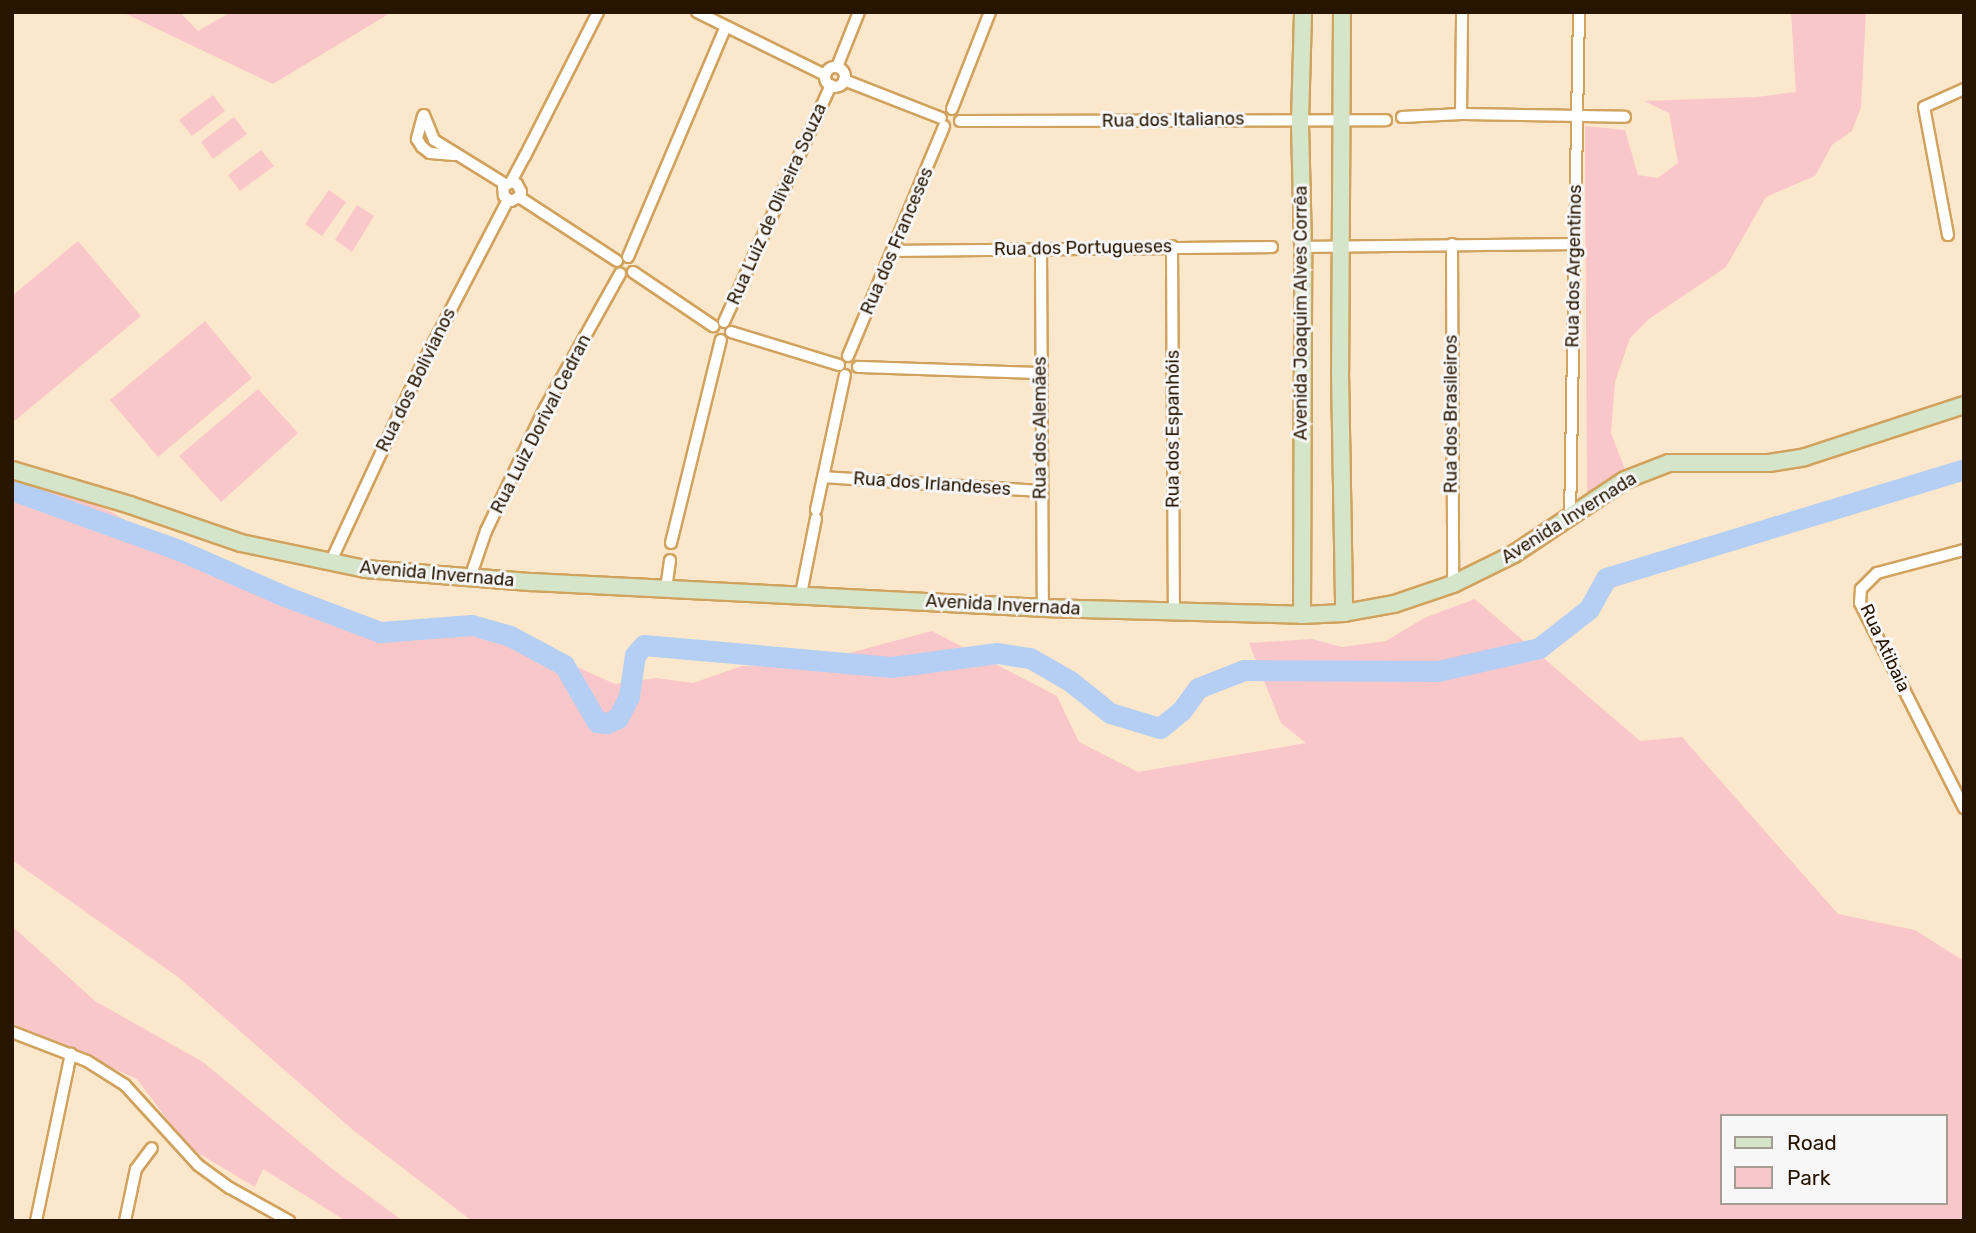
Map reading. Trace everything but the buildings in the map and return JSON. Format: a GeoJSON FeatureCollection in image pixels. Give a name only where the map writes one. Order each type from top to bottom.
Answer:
{"type":"FeatureCollection","features":[{"type":"Feature","properties":{"kind":"main road","name":"Avenida Joaquim Alves Corrêa"},"geometry":{"type":"LineString","coordinates":[[1302,615],[1303,247],[1300,121],[1303,12]]}},
{"type":"Feature","properties":{"kind":"main road"},"geometry":{"type":"LineString","coordinates":[[1342,12],[1344,613]]}},
{"type":"Feature","properties":{"kind":"main road","name":"Avenida Invernada"},"geometry":{"type":"LineString","coordinates":[[12,470],[130,505],[241,543],[330,564],[470,578],[666,589],[1043,608],[1302,615],[1344,613],[1394,604],[1453,584],[1514,554],[1570,520],[1625,480],[1670,463],[1769,463],[1805,457],[1964,405]]}},
{"type":"Feature","properties":{"kind":"street"},"geometry":{"type":"LineString","coordinates":[[598,12],[502,193],[635,264],[633,272]]}},
{"type":"Feature","properties":{"kind":"street"},"geometry":{"type":"LineString","coordinates":[[697,12],[837,86],[844,80]]}},
{"type":"Feature","properties":{"kind":"street"},"geometry":{"type":"LineString","coordinates":[[837,67],[859,12]]}},
{"type":"Feature","properties":{"kind":"street"},"geometry":{"type":"LineString","coordinates":[[952,109],[989,12]]}},
{"type":"Feature","properties":{"kind":"street"},"geometry":{"type":"LineString","coordinates":[[1461,114],[1462,12]]}},
{"type":"Feature","properties":{"kind":"street","name":"Rua dos Argentinos"},"geometry":{"type":"LineString","coordinates":[[1570,520],[1579,12]]}},
{"type":"Feature","properties":{"kind":"street"},"geometry":{"type":"LineString","coordinates":[[633,272],[620,274],[623,259],[725,28]]}},
{"type":"Feature","properties":{"kind":"street"},"geometry":{"type":"LineString","coordinates":[[828,80],[831,68],[837,67],[842,71],[844,80]]}},
{"type":"Feature","properties":{"kind":"street","name":"Rua Luiz de Oliveira Souza"},"geometry":{"type":"LineString","coordinates":[[727,327],[828,80]]}},
{"type":"Feature","properties":{"kind":"street"},"geometry":{"type":"LineString","coordinates":[[844,80],[954,128],[960,121],[959,115],[952,109]]}},
{"type":"Feature","properties":{"kind":"street"},"geometry":{"type":"LineString","coordinates":[[1948,235],[1924,107],[1964,89]]}},
{"type":"Feature","properties":{"kind":"street"},"geometry":{"type":"LineString","coordinates":[[943,122],[946,110],[952,109]]}},
{"type":"Feature","properties":{"kind":"street"},"geometry":{"type":"LineString","coordinates":[[1402,117],[1461,114],[1625,117]]}},
{"type":"Feature","properties":{"kind":"street","name":"Rua dos Italianos"},"geometry":{"type":"LineString","coordinates":[[960,121],[1386,120]]}},
{"type":"Feature","properties":{"kind":"street","name":"Rua dos Franceses"},"geometry":{"type":"LineString","coordinates":[[848,356],[893,251],[943,122]]}},
{"type":"Feature","properties":{"kind":"street"},"geometry":{"type":"LineString","coordinates":[[454,155],[508,183],[520,186],[514,199]]}},
{"type":"Feature","properties":{"kind":"street","name":"Rua dos Bolivianos"},"geometry":{"type":"LineString","coordinates":[[330,564],[422,365],[514,199]]}},
{"type":"Feature","properties":{"kind":"street","name":"Rua dos Brasileiros"},"geometry":{"type":"LineString","coordinates":[[1451,244],[1453,584]]}},
{"type":"Feature","properties":{"kind":"street"},"geometry":{"type":"LineString","coordinates":[[1303,247],[1574,244]]}},
{"type":"Feature","properties":{"kind":"street","name":"Rua dos Espanhóis"},"geometry":{"type":"LineString","coordinates":[[1172,246],[1174,612]]}},
{"type":"Feature","properties":{"kind":"street","name":"Rua dos Portugueses"},"geometry":{"type":"LineString","coordinates":[[893,251],[1272,247]]}},
{"type":"Feature","properties":{"kind":"street","name":"Rua dos Alemães"},"geometry":{"type":"LineString","coordinates":[[1041,249],[1040,491],[1043,608]]}},
{"type":"Feature","properties":{"kind":"street"},"geometry":{"type":"LineString","coordinates":[[633,272],[713,327],[727,327],[842,370],[854,374],[858,367],[857,361],[848,356],[842,370],[801,594]]}},
{"type":"Feature","properties":{"kind":"street","name":"Rua Luiz Dorival Cedran"},"geometry":{"type":"LineString","coordinates":[[470,578],[486,531],[545,408],[620,274]]}},
{"type":"Feature","properties":{"kind":"street"},"geometry":{"type":"LineString","coordinates":[[713,327],[713,336],[721,341]]}},
{"type":"Feature","properties":{"kind":"street"},"geometry":{"type":"LineString","coordinates":[[671,542],[721,341],[729,337],[727,327]]}},
{"type":"Feature","properties":{"kind":"street"},"geometry":{"type":"LineString","coordinates":[[858,367],[1040,373]]}},
{"type":"Feature","properties":{"kind":"street","name":"Rua dos Irlandeses"},"geometry":{"type":"LineString","coordinates":[[823,477],[1040,491]]}},
{"type":"Feature","properties":{"kind":"street","name":"Rua Atibaia"},"geometry":{"type":"LineString","coordinates":[[1964,550],[1877,573],[1861,589],[1860,603],[1964,808]]}},
{"type":"Feature","properties":{"kind":"street"},"geometry":{"type":"LineString","coordinates":[[666,589],[670,560]]}},
{"type":"Feature","properties":{"kind":"street"},"geometry":{"type":"LineString","coordinates":[[12,1032],[71,1054],[125,1085],[198,1165],[230,1188],[289,1221]]}},
{"type":"Feature","properties":{"kind":"street"},"geometry":{"type":"LineString","coordinates":[[36,1221],[71,1054]]}},
{"type":"Feature","properties":{"kind":"street"},"geometry":{"type":"LineString","coordinates":[[125,1221],[136,1169],[152,1149]]}},
{"type":"Feature","properties":{"kind":"green space"},"geometry":{"type":"Polygon","coordinates":[[[122,12],[180,12],[198,31],[231,12],[392,12],[273,84],[122,12]]]}},
{"type":"Feature","properties":{"kind":"green space"},"geometry":{"type":"Polygon","coordinates":[[[1791,12],[1866,12],[1861,107],[1852,131],[1832,145],[1815,176],[1766,197],[1726,267],[1649,319],[1630,338],[1615,382],[1611,433],[1626,472],[1587,493],[1585,126],[1625,130],[1638,175],[1658,178],[1678,163],[1669,113],[1644,101],[1757,97],[1796,92],[1791,12]]]}},
{"type":"Feature","properties":{"kind":"green space"},"geometry":{"type":"Polygon","coordinates":[[[213,95],[225,111],[192,136],[179,120],[213,95]]]}},
{"type":"Feature","properties":{"kind":"green space"},"geometry":{"type":"Polygon","coordinates":[[[234,117],[247,134],[213,159],[201,142],[234,117]]]}},
{"type":"Feature","properties":{"kind":"green space"},"geometry":{"type":"Polygon","coordinates":[[[261,150],[274,166],[240,191],[228,175],[261,150]]]}},
{"type":"Feature","properties":{"kind":"green space"},"geometry":{"type":"Polygon","coordinates":[[[329,190],[346,202],[322,236],[305,224],[329,190]]]}},
{"type":"Feature","properties":{"kind":"green space"},"geometry":{"type":"Polygon","coordinates":[[[357,205],[374,216],[352,252],[335,240],[357,205]]]}},
{"type":"Feature","properties":{"kind":"green space"},"geometry":{"type":"Polygon","coordinates":[[[78,241],[141,316],[12,423],[12,296],[78,241]]]}},
{"type":"Feature","properties":{"kind":"green space"},"geometry":{"type":"Polygon","coordinates":[[[205,321],[252,378],[158,457],[110,400],[205,321]]]}},
{"type":"Feature","properties":{"kind":"green space"},"geometry":{"type":"Polygon","coordinates":[[[258,389],[298,433],[221,502],[179,456],[258,389]]]}},
{"type":"Feature","properties":{"kind":"green space"},"geometry":{"type":"Polygon","coordinates":[[[12,479],[61,492],[112,512],[131,525],[250,574],[349,629],[391,642],[479,623],[615,684],[656,678],[693,683],[742,666],[796,667],[932,631],[1057,696],[1079,742],[1138,772],[1306,743],[1281,723],[1249,643],[1312,639],[1342,647],[1386,641],[1424,618],[1475,599],[1640,741],[1682,737],[1838,914],[1915,930],[1964,961],[1964,1221],[472,1221],[353,1130],[178,977],[12,860],[12,479]]]}},
{"type":"Feature","properties":{"kind":"green space"},"geometry":{"type":"Polygon","coordinates":[[[12,926],[95,1001],[203,1062],[331,1168],[403,1221],[346,1221],[263,1169],[255,1187],[188,1147],[137,1079],[12,1023],[12,926]]]}},
{"type":"Feature","properties":{"kind":"waterway"},"geometry":{"type":"LineString","coordinates":[[12,490],[179,550],[282,595],[380,632],[472,625],[510,636],[564,665],[597,722],[607,723],[618,718],[629,696],[635,655],[644,645],[891,667],[997,653],[1030,658],[1070,681],[1110,713],[1160,728],[1182,710],[1198,688],[1244,670],[1438,671],[1539,648],[1589,609],[1606,578],[1964,469]]}}]}
